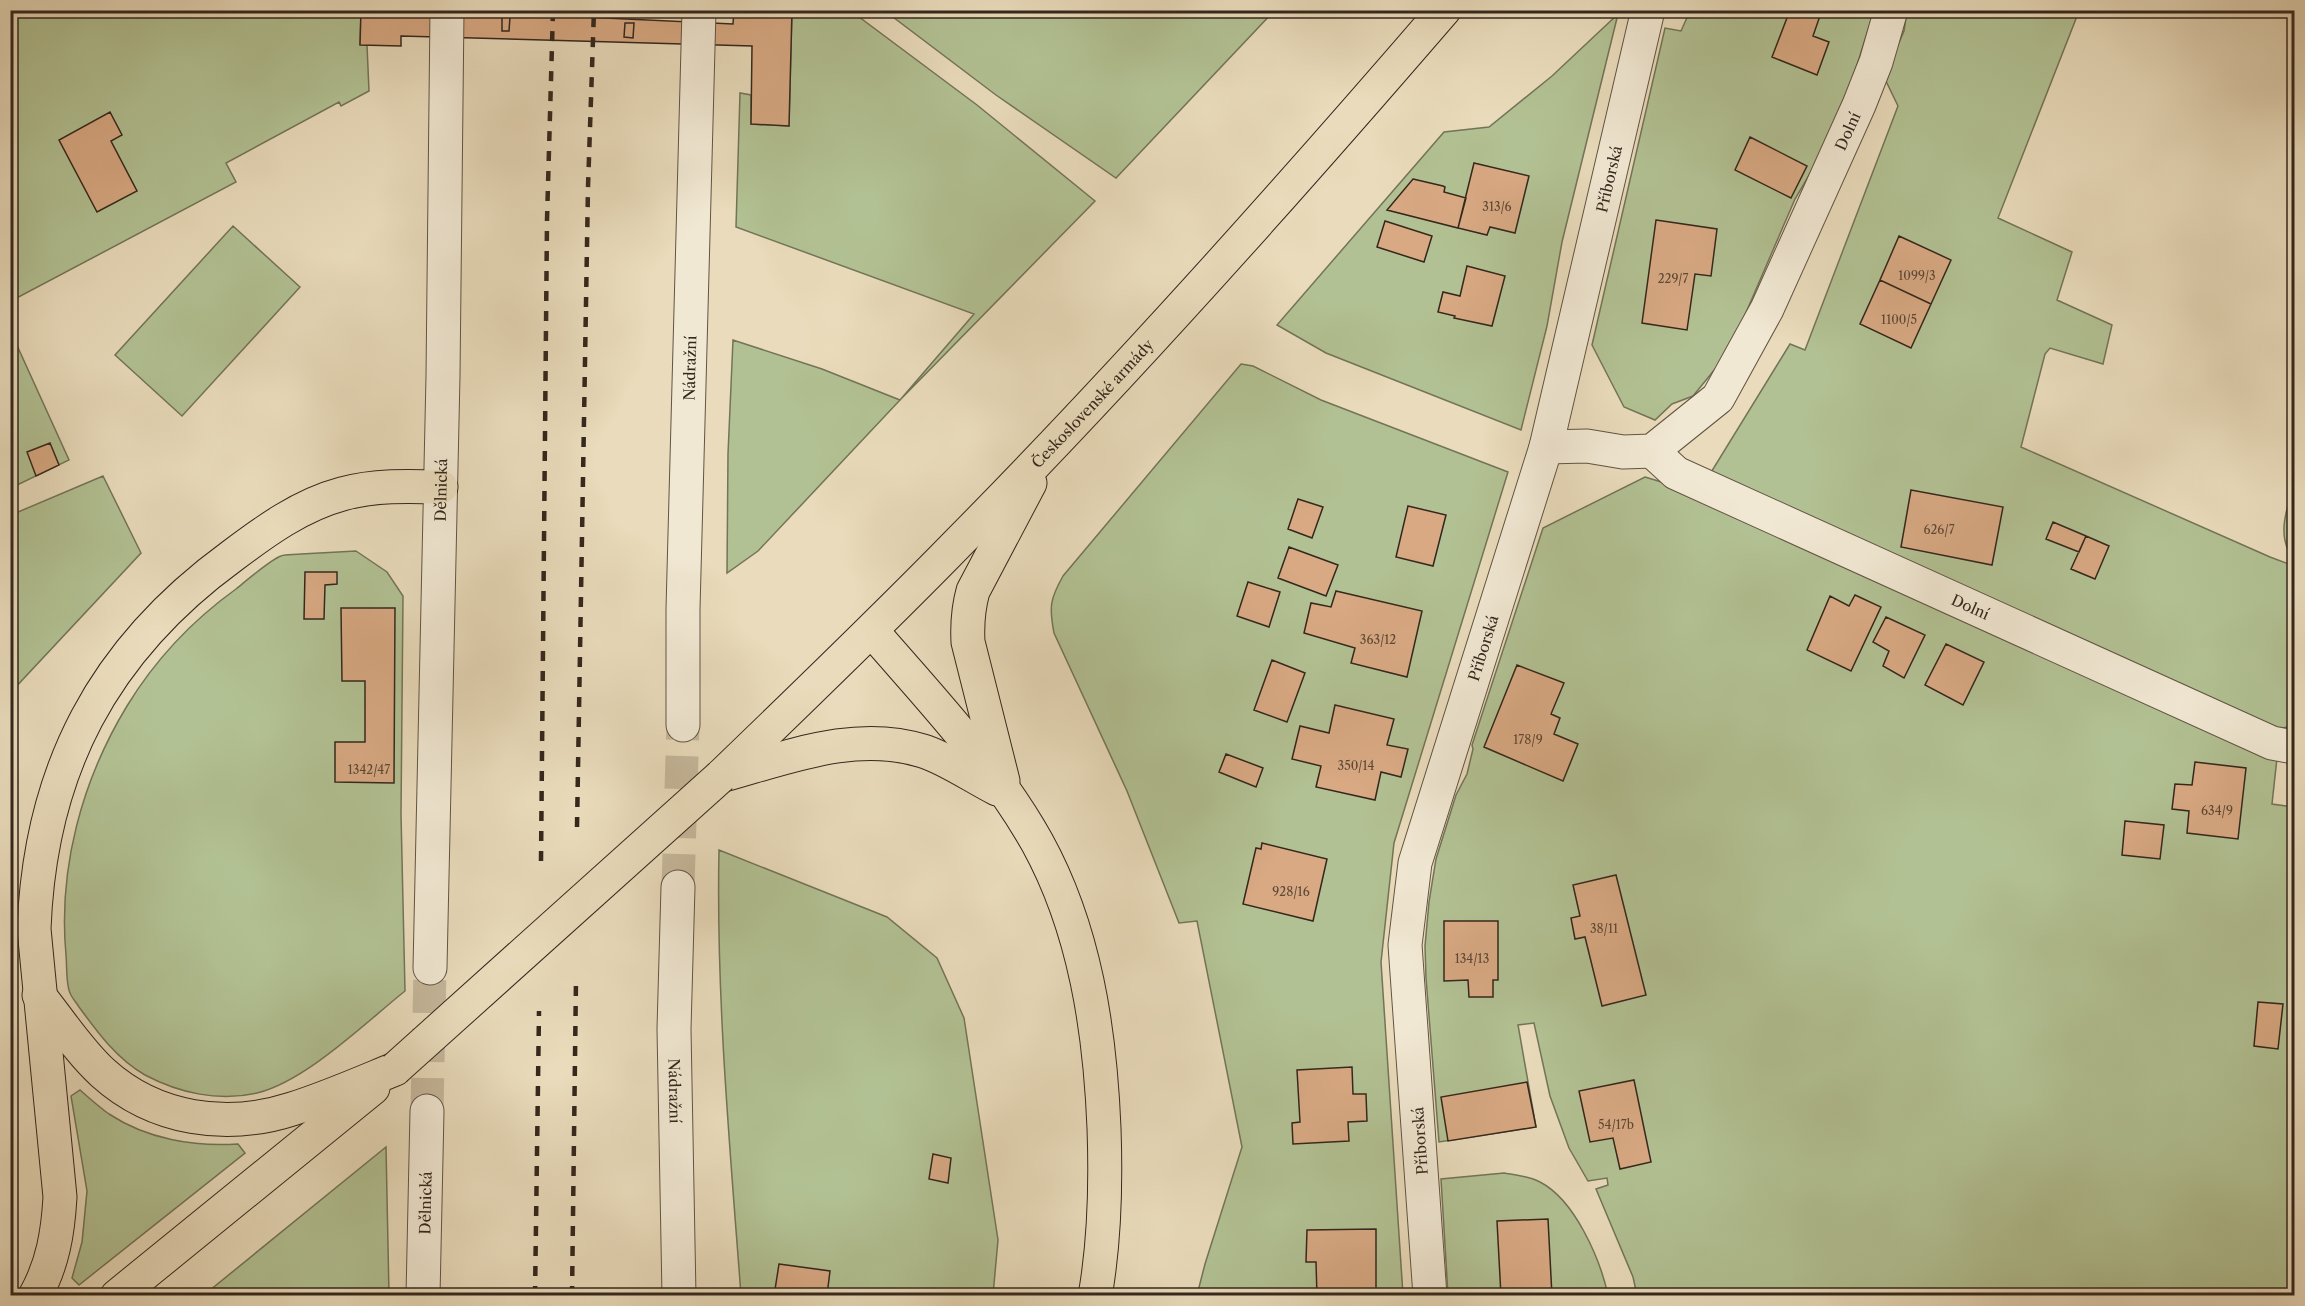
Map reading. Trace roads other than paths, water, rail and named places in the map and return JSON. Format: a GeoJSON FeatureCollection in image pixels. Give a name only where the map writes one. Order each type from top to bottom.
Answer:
{"type":"FeatureCollection","features":[{"type":"Feature","properties":{"kind":"main road","name":"Československé armády"},"geometry":{"type":"LineString","coordinates":[[117,1296],[395,1070],[721,776],[872,631],[1049,448],[1222,262],[1444,10]]}},
{"type":"Feature","properties":{"kind":"main road"},"geometry":{"type":"LineString","coordinates":[[1007,794],[968,642],[968,607],[973,591],[1049,448]]}},
{"type":"Feature","properties":{"kind":"main road"},"geometry":{"type":"LineString","coordinates":[[35,1296],[52,1256],[59,1226],[60,1197],[39,995],[34,929],[35,892],[39,858],[56,788],[84,723],[103,689],[129,652],[161,615],[203,576],[264,531],[340,494],[372,488],[441,487]]}},
{"type":"Feature","properties":{"kind":"main road"},"geometry":{"type":"LineString","coordinates":[[872,631],[954,727],[1007,794],[1037,843],[1061,893],[1079,948],[1092,1001],[1099,1056],[1106,1167],[1105,1221],[1095,1296]]}},
{"type":"Feature","properties":{"kind":"main road"},"geometry":{"type":"LineString","coordinates":[[721,776],[818,749],[855,743],[892,742],[926,751],[1007,794]]}},
{"type":"Feature","properties":{"kind":"main road"},"geometry":{"type":"LineString","coordinates":[[39,995],[104,1074],[139,1099],[183,1116],[222,1120],[292,1110],[395,1070]]}},
{"type":"Feature","properties":{"kind":"street","name":"Dělnická"},"geometry":{"type":"LineString","coordinates":[[430,968],[441,487],[447,10]]}},
{"type":"Feature","properties":{"kind":"street","name":"Nádražní"},"geometry":{"type":"LineString","coordinates":[[683,725],[683,609],[699,10]]}},
{"type":"Feature","properties":{"kind":"street","name":"Příborská"},"geometry":{"type":"LineString","coordinates":[[1430,1296],[1405,945],[1409,898],[1415,863],[1546,447],[1648,10]]}},
{"type":"Feature","properties":{"kind":"street","name":"Dolní"},"geometry":{"type":"LineString","coordinates":[[1891,10],[1876,62],[1767,309],[1718,398],[1652,451],[1676,473],[2272,743],[2295,747]]}},
{"type":"Feature","properties":{"kind":"street"},"geometry":{"type":"LineString","coordinates":[[1546,447],[1587,446],[1623,452],[1652,451]]}},
{"type":"Feature","properties":{"kind":"street","name":"Nádražní"},"geometry":{"type":"LineString","coordinates":[[678,887],[674,1029],[679,1296]]}},
{"type":"Feature","properties":{"kind":"street","name":"Dělnická"},"geometry":{"type":"LineString","coordinates":[[423,1296],[427,1111]]}},
{"type":"Feature","properties":{"kind":"tunnel"},"geometry":{"type":"LineString","coordinates":[[678,887],[683,725]]}},
{"type":"Feature","properties":{"kind":"tunnel"},"geometry":{"type":"LineString","coordinates":[[427,1111],[430,968]]}},
{"type":"Feature","properties":{"kind":"railway"},"geometry":{"type":"LineString","coordinates":[[541,861],[547,220],[553,10]]}},
{"type":"Feature","properties":{"kind":"railway"},"geometry":{"type":"LineString","coordinates":[[577,827],[588,187],[594,10]]}},
{"type":"Feature","properties":{"kind":"railway"},"geometry":{"type":"LineString","coordinates":[[572,1296],[576,979]]}},
{"type":"Feature","properties":{"kind":"railway"},"geometry":{"type":"LineString","coordinates":[[535,1296],[539,1011]]}}]}
